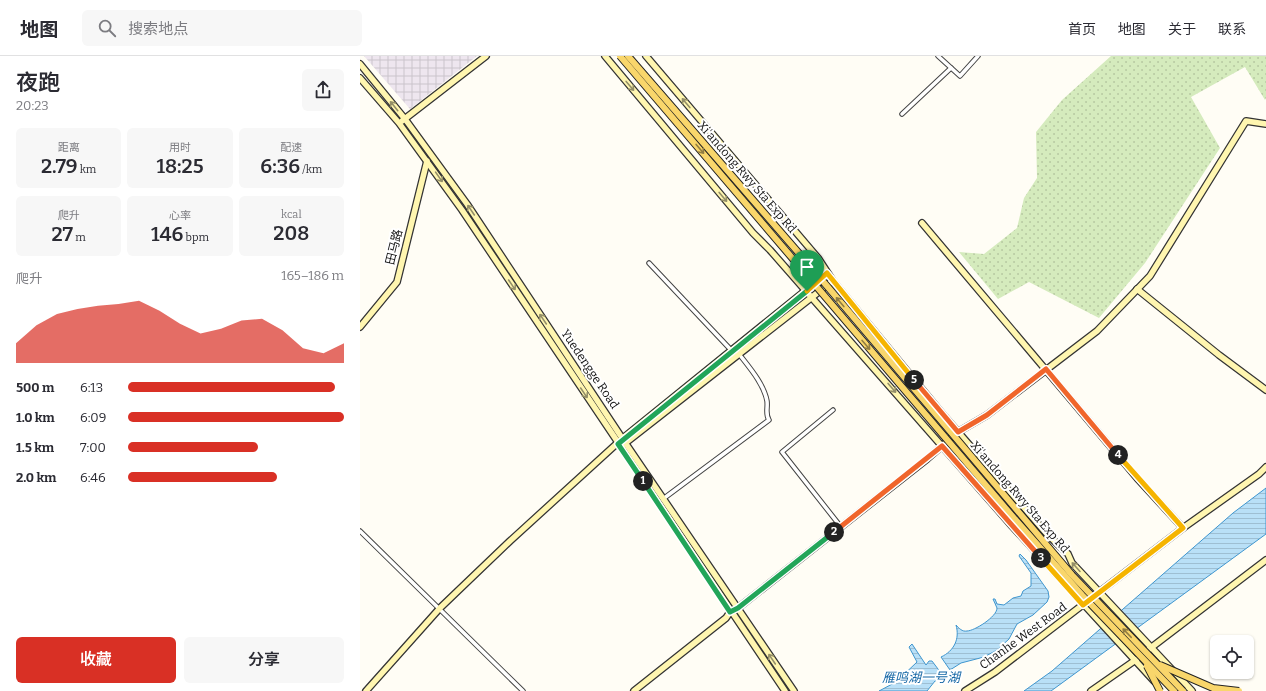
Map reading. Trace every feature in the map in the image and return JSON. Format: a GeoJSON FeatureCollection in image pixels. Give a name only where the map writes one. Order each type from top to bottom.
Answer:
{"type":"FeatureCollection","features":[{"type":"Feature","properties":{"kind":"main road"},"geometry":{"type":"LineString","coordinates":[[399,124],[486,56]]}},
{"type":"Feature","properties":{"kind":"main road"},"geometry":{"type":"LineString","coordinates":[[605,56],[753,233],[807,291],[942,446],[1161,691]]}},
{"type":"Feature","properties":{"kind":"main road","name":"Xi'andong Rwy Sta Exp Rd"},"geometry":{"type":"LineString","coordinates":[[620,56],[1013,517],[1082,595],[1174,691]]}},
{"type":"Feature","properties":{"kind":"main road","name":"Xi'andong Rwy Sta Exp Rd"},"geometry":{"type":"LineString","coordinates":[[628,56],[810,266],[1067,569],[1183,691]]}},
{"type":"Feature","properties":{"kind":"main road"},"geometry":{"type":"LineString","coordinates":[[646,56],[818,258],[832,281],[958,432],[1047,534],[1068,554],[1072,563],[1192,691]]}},
{"type":"Feature","properties":{"kind":"main road","name":"Yuedengge Road"},"geometry":{"type":"LineString","coordinates":[[360,64],[405,119],[467,204],[624,441],[794,691]]}},
{"type":"Feature","properties":{"kind":"main road","name":"Yuedengge Road"},"geometry":{"type":"LineString","coordinates":[[360,78],[399,124],[462,210],[730,612],[785,691]]}},
{"type":"Feature","properties":{"kind":"main road"},"geometry":{"type":"LineString","coordinates":[[634,691],[726,618],[730,612],[738,608],[841,527],[958,432],[987,415],[1097,331],[1150,276],[1246,120],[1266,124]]}},
{"type":"Feature","properties":{"kind":"main road","name":"田马路"},"geometry":{"type":"LineString","coordinates":[[360,327],[397,282],[427,161]]}},
{"type":"Feature","properties":{"kind":"main road"},"geometry":{"type":"LineString","coordinates":[[922,223],[1137,478],[1183,528]]}},
{"type":"Feature","properties":{"kind":"main road"},"geometry":{"type":"LineString","coordinates":[[624,441],[827,273]]}},
{"type":"Feature","properties":{"kind":"main road"},"geometry":{"type":"LineString","coordinates":[[366,691],[440,608],[510,541],[618,444],[739,354],[832,281]]}},
{"type":"Feature","properties":{"kind":"main road"},"geometry":{"type":"LineString","coordinates":[[1137,289],[1219,355],[1266,390]]}},
{"type":"Feature","properties":{"kind":"main road","name":"Chanhe West Road"},"geometry":{"type":"LineString","coordinates":[[965,691],[995,672],[1085,607],[1183,528],[1259,474],[1266,467]]}},
{"type":"Feature","properties":{"kind":"main road"},"geometry":{"type":"LineString","coordinates":[[1091,691],[1135,661],[1266,560]]}},
{"type":"Feature","properties":{"kind":"main road"},"geometry":{"type":"LineString","coordinates":[[1143,659],[1161,691]]}},
{"type":"Feature","properties":{"kind":"main road"},"geometry":{"type":"LineString","coordinates":[[1157,664],[1213,688],[1239,691]]}},
{"type":"Feature","properties":{"kind":"street"},"geometry":{"type":"LineString","coordinates":[[938,56],[960,76],[978,56]]}},
{"type":"Feature","properties":{"kind":"street"},"geometry":{"type":"LineString","coordinates":[[902,114],[951,68]]}},
{"type":"Feature","properties":{"kind":"street"},"geometry":{"type":"LineString","coordinates":[[649,263],[732,351]]}},
{"type":"Feature","properties":{"kind":"street"},"geometry":{"type":"LineString","coordinates":[[663,499],[769,420],[767,416],[767,400],[755,375],[739,354]]}},
{"type":"Feature","properties":{"kind":"street"},"geometry":{"type":"LineString","coordinates":[[832,410],[782,452],[841,527]]}},
{"type":"Feature","properties":{"kind":"street"},"geometry":{"type":"LineString","coordinates":[[360,531],[523,691]]}},
{"type":"Feature","properties":{"kind":"shaded area"},"geometry":{"type":"Polygon","coordinates":[[[364,56],[477,56],[410,109],[364,56]]]}},
{"type":"Feature","properties":{"kind":"green space"},"geometry":{"type":"Polygon","coordinates":[[[1111,56],[1266,56],[1266,98],[1265,100],[1245,67],[1191,97],[1220,148],[1145,263],[1099,318],[1029,282],[998,299],[959,252],[984,254],[1017,228],[1024,198],[1037,178],[1036,132],[1062,100],[1111,56]]]}},
{"type":"Feature","properties":{"kind":"water"},"geometry":{"type":"Polygon","coordinates":[[[1266,488],[1266,534],[1051,691],[1024,691],[1052,671],[1233,513],[1266,488]]]}},
{"type":"Feature","properties":{"kind":"water"},"geometry":{"type":"Polygon","coordinates":[[[1020,554],[1048,591],[1049,597],[1047,602],[1033,615],[1017,624],[1009,639],[997,650],[984,657],[961,663],[950,670],[941,657],[953,648],[955,644],[957,635],[956,625],[964,631],[975,629],[985,623],[996,612],[997,608],[993,599],[995,599],[997,604],[1004,605],[1013,598],[1021,596],[1023,591],[1031,586],[1031,573],[1019,556],[1020,554]]]}},
{"type":"Feature","properties":{"kind":"water","name":"雁鸣湖一号湖"},"geometry":{"type":"Polygon","coordinates":[[[912,644],[926,665],[929,661],[932,661],[944,677],[935,681],[927,691],[879,691],[896,682],[917,662],[909,647],[912,644]]]}},
{"type":"Feature","properties":{"kind":"route"},"geometry":{"type":"LineString","coordinates":[[827,273],[832,281],[958,432],[987,415],[1046,369],[1137,478],[1183,528],[1083,605],[942,446],[738,608],[730,612],[618,444],[623,438],[807,291],[827,273]]}}]}
